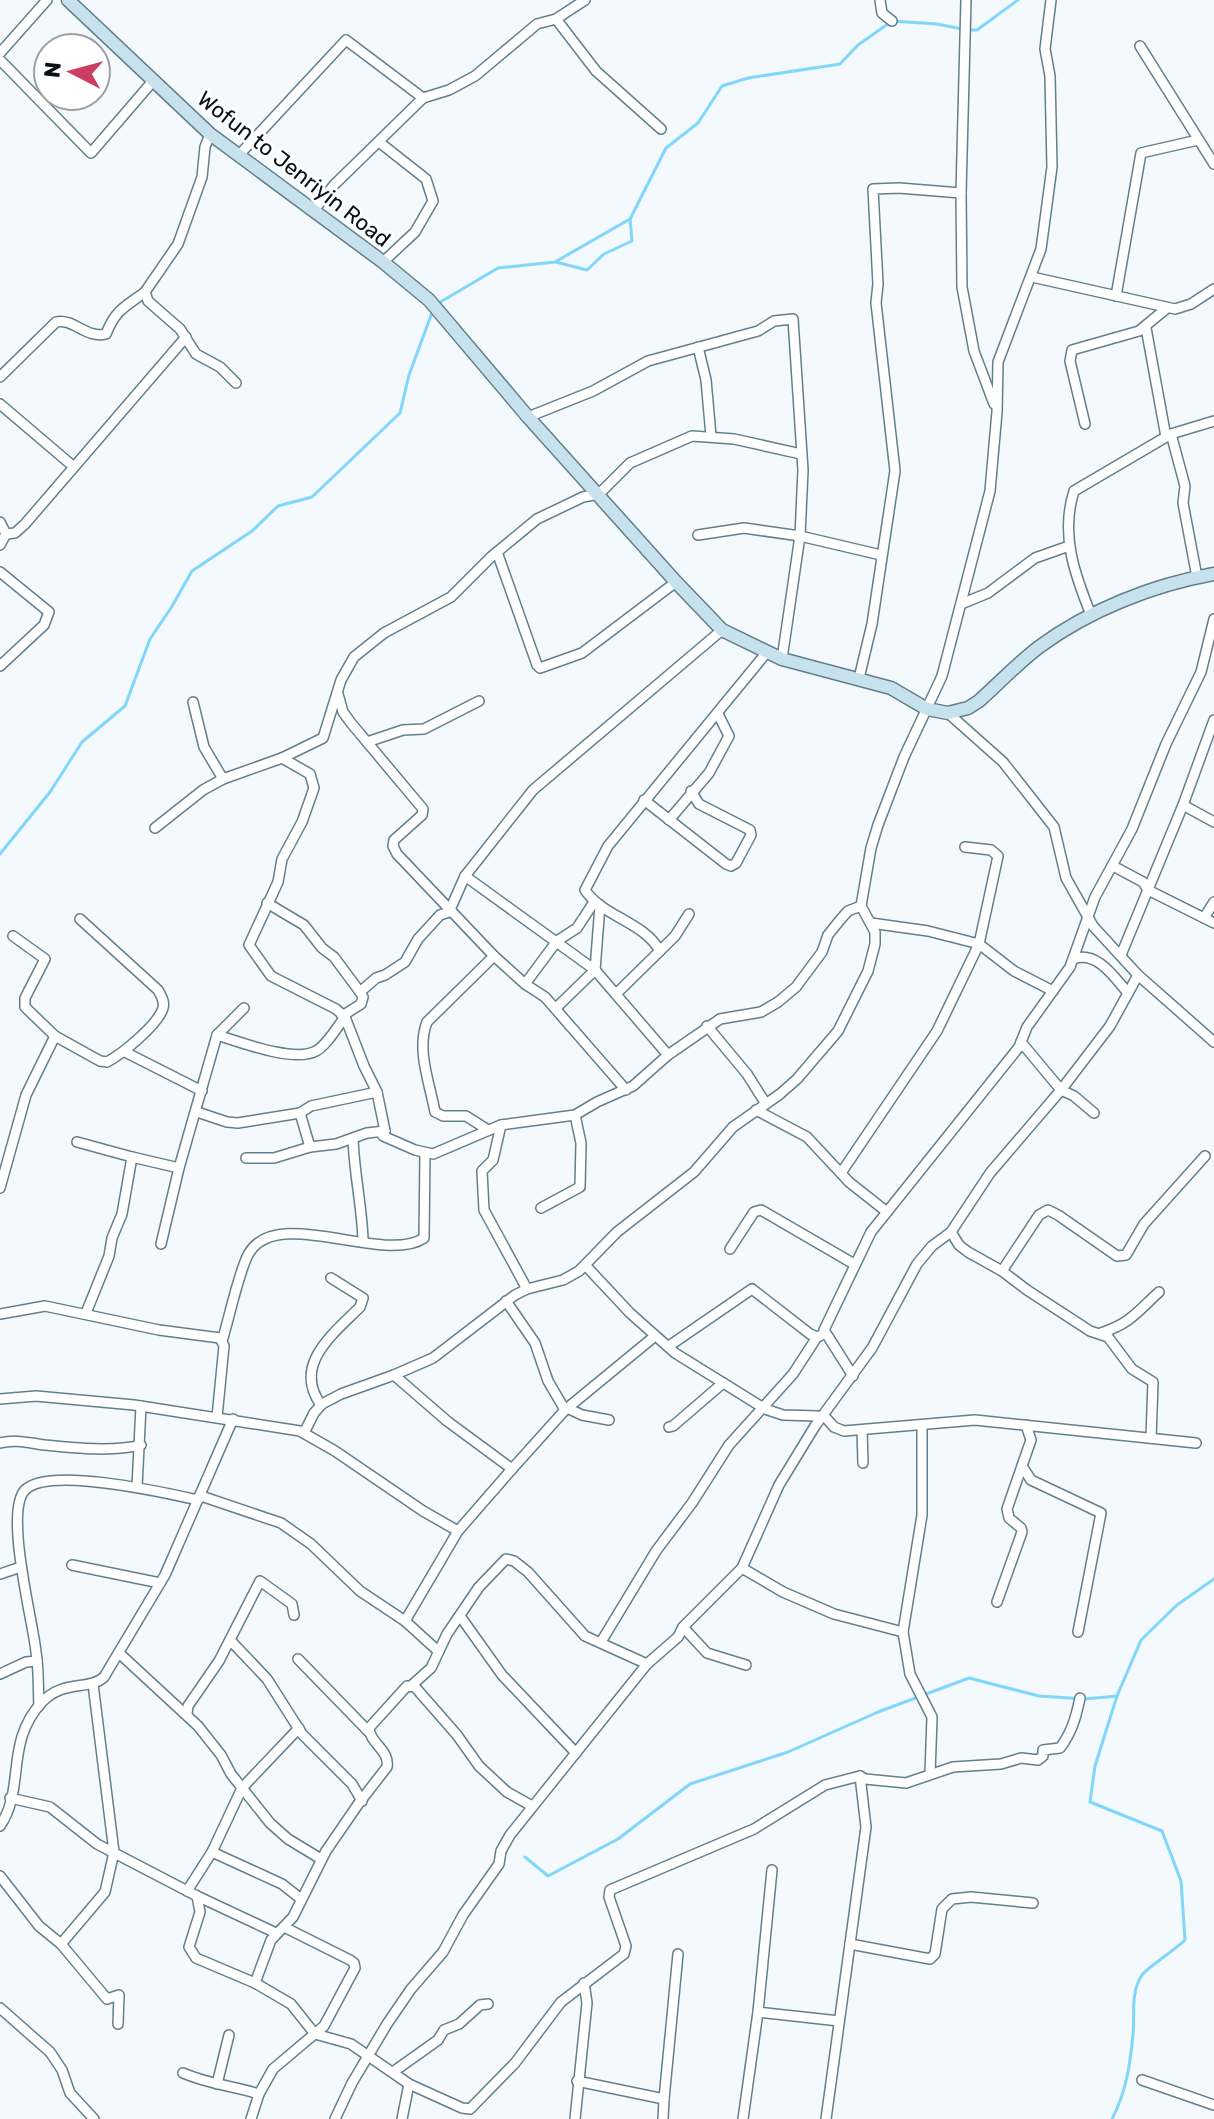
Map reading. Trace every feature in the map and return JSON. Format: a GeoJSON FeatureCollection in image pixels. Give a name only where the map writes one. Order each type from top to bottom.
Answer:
{"type":"FeatureCollection","features":[{"type":"Feature","properties":{"kind":"street"},"geometry":{"type":"LineString","coordinates":[[0,53],[47,0]]}},
{"type":"Feature","properties":{"kind":"street","name":"Wofun to Jenriyin Road"},"geometry":{"type":"LineString","coordinates":[[68,0],[210,134],[383,262],[434,305],[528,417],[722,630]]}},
{"type":"Feature","properties":{"kind":"street"},"geometry":{"type":"LineString","coordinates":[[314,210],[334,185],[423,98],[449,90],[475,76],[537,24],[556,19],[585,0]]}},
{"type":"Feature","properties":{"kind":"street"},"geometry":{"type":"LineString","coordinates":[[880,0],[882,13],[892,21]]}},
{"type":"Feature","properties":{"kind":"street"},"geometry":{"type":"LineString","coordinates":[[304,1433],[321,1405],[443,1351],[506,1301],[527,1289],[570,1278],[586,1266],[605,1243],[694,1172],[726,1133],[766,1104],[812,1063],[849,1014],[873,956],[875,932],[861,906],[871,848],[904,757],[942,676],[990,491],[1000,354],[1041,249],[1052,167],[1050,76],[1045,49],[1051,0]]}},
{"type":"Feature","properties":{"kind":"street"},"geometry":{"type":"LineString","coordinates":[[966,5],[962,287],[974,351],[997,412]]}},
{"type":"Feature","properties":{"kind":"street"},"geometry":{"type":"LineString","coordinates":[[556,19],[596,71],[661,129]]}},
{"type":"Feature","properties":{"kind":"street"},"geometry":{"type":"LineString","coordinates":[[239,155],[346,40],[423,98]]}},
{"type":"Feature","properties":{"kind":"street"},"geometry":{"type":"LineString","coordinates":[[1140,46],[1214,164]]}},
{"type":"Feature","properties":{"kind":"street"},"geometry":{"type":"LineString","coordinates":[[0,60],[91,153],[153,81]]}},
{"type":"Feature","properties":{"kind":"street"},"geometry":{"type":"LineString","coordinates":[[0,377],[56,322],[63,321],[88,334],[106,334],[120,308],[145,292],[178,244],[202,177],[205,147],[210,134]]}},
{"type":"Feature","properties":{"kind":"street"},"geometry":{"type":"LineString","coordinates":[[1116,296],[1141,153],[1198,140]]}},
{"type":"Feature","properties":{"kind":"street"},"geometry":{"type":"LineString","coordinates":[[379,142],[426,179],[433,201],[415,232],[383,262]]}},
{"type":"Feature","properties":{"kind":"street"},"geometry":{"type":"LineString","coordinates":[[859,678],[872,624],[895,471],[876,314],[878,284],[873,189],[961,193]]}},
{"type":"Feature","properties":{"kind":"street"},"geometry":{"type":"LineString","coordinates":[[1032,277],[1167,308],[1182,308],[1214,289]]}},
{"type":"Feature","properties":{"kind":"street"},"geometry":{"type":"LineString","coordinates":[[145,292],[148,301],[186,337],[196,354],[220,367],[236,383]]}},
{"type":"Feature","properties":{"kind":"street"},"geometry":{"type":"LineString","coordinates":[[1085,424],[1070,361],[1072,350],[1146,328],[1167,308]]}},
{"type":"Feature","properties":{"kind":"street"},"geometry":{"type":"LineString","coordinates":[[528,417],[593,391],[648,361],[758,331],[774,321],[793,319],[801,454],[800,536],[782,659]]}},
{"type":"Feature","properties":{"kind":"street"},"geometry":{"type":"LineString","coordinates":[[1146,328],[1168,435],[1185,486],[1183,503],[1197,577]]}},
{"type":"Feature","properties":{"kind":"street"},"geometry":{"type":"LineString","coordinates":[[6,534],[15,533],[186,337]]}},
{"type":"Feature","properties":{"kind":"street"},"geometry":{"type":"LineString","coordinates":[[698,347],[706,380],[711,436]]}},
{"type":"Feature","properties":{"kind":"street"},"geometry":{"type":"LineString","coordinates":[[0,404],[74,467]]}},
{"type":"Feature","properties":{"kind":"street"},"geometry":{"type":"LineString","coordinates":[[1091,615],[1073,570],[1069,546],[1072,496],[1076,488],[1168,435],[1214,421]]}},
{"type":"Feature","properties":{"kind":"street"},"geometry":{"type":"LineString","coordinates":[[155,828],[203,790],[223,779],[282,758],[323,738],[341,680],[354,657],[384,633],[451,597],[497,552],[537,519],[583,497],[599,494],[615,476],[642,457],[692,436],[711,436],[801,454]]}},
{"type":"Feature","properties":{"kind":"street"},"geometry":{"type":"LineString","coordinates":[[0,522],[6,534]]}},
{"type":"Feature","properties":{"kind":"street"},"geometry":{"type":"LineString","coordinates":[[698,535],[744,528],[800,536],[881,555]]}},
{"type":"Feature","properties":{"kind":"street"},"geometry":{"type":"LineString","coordinates":[[0,545],[6,534]]}},
{"type":"Feature","properties":{"kind":"street"},"geometry":{"type":"LineString","coordinates":[[961,604],[988,593],[1035,558],[1069,546]]}},
{"type":"Feature","properties":{"kind":"street"},"geometry":{"type":"LineString","coordinates":[[497,552],[540,668],[582,653],[676,582]]}},
{"type":"Feature","properties":{"kind":"street"},"geometry":{"type":"LineString","coordinates":[[0,572],[49,612],[44,625],[0,666]]}},
{"type":"Feature","properties":{"kind":"street"},"geometry":{"type":"LineString","coordinates":[[360,992],[376,978],[403,963],[416,941],[440,915],[449,912],[465,876],[533,790],[603,734],[677,666],[722,630],[782,659],[891,688],[927,709],[948,713],[968,708],[979,701],[1039,647],[1091,615],[1174,582],[1214,574]]}},
{"type":"Feature","properties":{"kind":"street"},"geometry":{"type":"LineString","coordinates":[[601,1642],[656,1551],[692,1503],[729,1445],[793,1374],[821,1334],[871,1232],[1021,1042],[1027,1027],[1073,959],[1086,916],[1132,829],[1166,744],[1201,672],[1214,619]]}},
{"type":"Feature","properties":{"kind":"street"},"geometry":{"type":"LineString","coordinates":[[660,951],[647,934],[597,904],[585,890],[586,883],[608,846],[644,800],[767,652]]}},
{"type":"Feature","properties":{"kind":"street"},"geometry":{"type":"LineString","coordinates":[[1201,672],[1214,671]]}},
{"type":"Feature","properties":{"kind":"street"},"geometry":{"type":"LineString","coordinates":[[338,694],[343,712],[423,809],[422,815],[394,840],[397,854],[494,956],[556,1008],[626,1090]]}},
{"type":"Feature","properties":{"kind":"street"},"geometry":{"type":"LineString","coordinates":[[367,742],[403,730],[424,729],[479,701]]}},
{"type":"Feature","properties":{"kind":"street"},"geometry":{"type":"LineString","coordinates":[[193,702],[204,747],[223,779]]}},
{"type":"Feature","properties":{"kind":"street"},"geometry":{"type":"LineString","coordinates":[[948,713],[1003,762],[1054,827],[1066,878],[1086,916],[1138,975],[1214,1042]]}},
{"type":"Feature","properties":{"kind":"street"},"geometry":{"type":"LineString","coordinates":[[669,820],[709,773],[729,736],[718,714]]}},
{"type":"Feature","properties":{"kind":"street"},"geometry":{"type":"LineString","coordinates":[[1121,955],[1183,805],[1214,720]]}},
{"type":"Feature","properties":{"kind":"street"},"geometry":{"type":"LineString","coordinates":[[282,758],[310,774],[314,788],[302,822],[282,859],[278,882],[249,945],[271,976],[344,1016],[377,1092],[385,1131],[383,1136],[425,1153],[444,1152],[501,1125],[575,1115],[626,1090],[707,1026],[728,1016],[761,1012],[778,1002],[796,987],[822,952],[828,935],[840,920],[848,911],[861,906]]}},
{"type":"Feature","properties":{"kind":"street"},"geometry":{"type":"LineString","coordinates":[[644,800],[731,866],[736,863],[751,835],[750,830],[699,804],[691,791]]}},
{"type":"Feature","properties":{"kind":"street"},"geometry":{"type":"LineString","coordinates":[[1183,805],[1214,822]]}},
{"type":"Feature","properties":{"kind":"street"},"geometry":{"type":"LineString","coordinates":[[841,1173],[937,1031],[979,944],[998,856],[991,850],[965,847]]}},
{"type":"Feature","properties":{"kind":"street"},"geometry":{"type":"LineString","coordinates":[[1113,866],[1143,882],[1148,890],[1214,923]]}},
{"type":"Feature","properties":{"kind":"street"},"geometry":{"type":"LineString","coordinates":[[465,876],[595,970],[668,1055]]}},
{"type":"Feature","properties":{"kind":"street"},"geometry":{"type":"LineString","coordinates":[[1204,918],[1214,902]]}},
{"type":"Feature","properties":{"kind":"street"},"geometry":{"type":"LineString","coordinates":[[217,1035],[273,1053],[318,1051],[344,1016],[361,1004],[363,997],[334,957],[322,948],[304,925],[267,903]]}},
{"type":"Feature","properties":{"kind":"street"},"geometry":{"type":"LineString","coordinates":[[525,984],[557,941],[577,928],[597,904]]}},
{"type":"Feature","properties":{"kind":"street"},"geometry":{"type":"LineString","coordinates":[[556,1008],[595,970],[597,904]]}},
{"type":"Feature","properties":{"kind":"street"},"geometry":{"type":"LineString","coordinates":[[616,994],[683,926],[689,914]]}},
{"type":"Feature","properties":{"kind":"street"},"geometry":{"type":"LineString","coordinates":[[13,936],[45,959],[24,1004],[55,1036],[104,1062],[125,1052],[163,1010],[163,999],[158,990],[80,919]]}},
{"type":"Feature","properties":{"kind":"street"},"geometry":{"type":"LineString","coordinates":[[871,923],[928,931],[979,944],[1014,971],[1053,991]]}},
{"type":"Feature","properties":{"kind":"street"},"geometry":{"type":"LineString","coordinates":[[488,1130],[466,1116],[443,1116],[435,1112],[422,1050],[427,1022],[494,956]]}},
{"type":"Feature","properties":{"kind":"street"},"geometry":{"type":"LineString","coordinates":[[1073,959],[1081,956],[1093,958],[1128,993]]}},
{"type":"Feature","properties":{"kind":"street"},"geometry":{"type":"LineString","coordinates":[[335,2119],[368,2055],[411,1989],[443,1952],[463,1915],[499,1864],[505,1842],[647,1664],[678,1637],[683,1627],[742,1568],[779,1485],[822,1417],[872,1348],[917,1264],[932,1246],[951,1232],[990,1173],[1061,1090],[1110,1026],[1138,975]]}},
{"type":"Feature","properties":{"kind":"street"},"geometry":{"type":"LineString","coordinates":[[161,1244],[217,1035],[244,1008]]}},
{"type":"Feature","properties":{"kind":"street"},"geometry":{"type":"LineString","coordinates":[[707,1026],[747,1074],[766,1104]]}},
{"type":"Feature","properties":{"kind":"street"},"geometry":{"type":"LineString","coordinates":[[0,1188],[26,1095],[55,1036]]}},
{"type":"Feature","properties":{"kind":"street"},"geometry":{"type":"LineString","coordinates":[[1021,1042],[1040,1061],[1061,1090],[1074,1096],[1094,1113]]}},
{"type":"Feature","properties":{"kind":"street"},"geometry":{"type":"LineString","coordinates":[[125,1052],[202,1091]]}},
{"type":"Feature","properties":{"kind":"street"},"geometry":{"type":"LineString","coordinates":[[197,1112],[238,1123],[300,1113],[311,1106],[377,1092]]}},
{"type":"Feature","properties":{"kind":"street"},"geometry":{"type":"LineString","coordinates":[[756,1110],[807,1137],[849,1182],[887,1212]]}},
{"type":"Feature","properties":{"kind":"street"},"geometry":{"type":"LineString","coordinates":[[300,1113],[310,1147]]}},
{"type":"Feature","properties":{"kind":"street"},"geometry":{"type":"LineString","coordinates":[[541,1208],[580,1187],[582,1149],[575,1115]]}},
{"type":"Feature","properties":{"kind":"street"},"geometry":{"type":"LineString","coordinates":[[501,1125],[493,1160],[484,1167],[481,1175],[484,1210],[527,1289]]}},
{"type":"Feature","properties":{"kind":"street"},"geometry":{"type":"LineString","coordinates":[[246,1158],[274,1158],[385,1131]]}},
{"type":"Feature","properties":{"kind":"street"},"geometry":{"type":"LineString","coordinates":[[353,1138],[363,1240]]}},
{"type":"Feature","properties":{"kind":"street"},"geometry":{"type":"LineString","coordinates":[[77,1142],[179,1168]]}},
{"type":"Feature","properties":{"kind":"street"},"geometry":{"type":"LineString","coordinates":[[217,1417],[222,1341],[248,1254],[266,1236],[287,1234],[363,1240],[383,1245],[412,1244],[424,1238],[425,1153]]}},
{"type":"Feature","properties":{"kind":"street"},"geometry":{"type":"LineString","coordinates":[[1002,1271],[1039,1215],[1048,1210],[1117,1256],[1126,1255],[1144,1224],[1205,1156]]}},
{"type":"Feature","properties":{"kind":"street"},"geometry":{"type":"LineString","coordinates":[[86,1313],[122,1214],[132,1157]]}},
{"type":"Feature","properties":{"kind":"street"},"geometry":{"type":"LineString","coordinates":[[730,1249],[754,1212],[761,1210],[854,1264]]}},
{"type":"Feature","properties":{"kind":"street"},"geometry":{"type":"LineString","coordinates":[[951,1232],[968,1252],[1002,1271],[1077,1323],[1114,1342],[1132,1369],[1153,1382],[1151,1438]]}},
{"type":"Feature","properties":{"kind":"street"},"geometry":{"type":"LineString","coordinates":[[586,1266],[655,1336],[761,1407],[783,1415],[822,1417],[838,1429],[862,1430],[975,1420],[1196,1443]]}},
{"type":"Feature","properties":{"kind":"street"},"geometry":{"type":"LineString","coordinates":[[321,1405],[312,1385],[313,1360],[360,1307],[363,1298],[331,1278]]}},
{"type":"Feature","properties":{"kind":"street"},"geometry":{"type":"LineString","coordinates":[[669,1346],[752,1289],[810,1334],[821,1334]]}},
{"type":"Feature","properties":{"kind":"street"},"geometry":{"type":"LineString","coordinates":[[1101,1333],[1122,1326],[1159,1292]]}},
{"type":"Feature","properties":{"kind":"street"},"geometry":{"type":"LineString","coordinates":[[506,1301],[535,1343],[546,1377],[566,1409],[609,1420]]}},
{"type":"Feature","properties":{"kind":"street"},"geometry":{"type":"LineString","coordinates":[[0,1314],[45,1306],[159,1330],[216,1337],[222,1341]]}},
{"type":"Feature","properties":{"kind":"street"},"geometry":{"type":"LineString","coordinates":[[821,1334],[853,1376]]}},
{"type":"Feature","properties":{"kind":"street"},"geometry":{"type":"LineString","coordinates":[[405,1621],[458,1531],[512,1469],[566,1409],[655,1336]]}},
{"type":"Feature","properties":{"kind":"street"},"geometry":{"type":"LineString","coordinates":[[394,1375],[426,1405],[512,1469]]}},
{"type":"Feature","properties":{"kind":"street"},"geometry":{"type":"LineString","coordinates":[[669,1427],[723,1383]]}},
{"type":"Feature","properties":{"kind":"street"},"geometry":{"type":"LineString","coordinates":[[0,1399],[36,1396],[141,1406],[304,1433],[458,1531]]}},
{"type":"Feature","properties":{"kind":"street"},"geometry":{"type":"LineString","coordinates":[[137,1487],[141,1406]]}},
{"type":"Feature","properties":{"kind":"street"},"geometry":{"type":"LineString","coordinates":[[0,1826],[7,1814],[21,1735],[39,1706],[50,1695],[61,1689],[93,1684],[104,1677],[160,1583],[233,1419]]}},
{"type":"Feature","properties":{"kind":"street"},"geometry":{"type":"LineString","coordinates":[[997,1602],[1022,1532],[1009,1518],[1007,1509],[1031,1440],[1026,1425]]}},
{"type":"Feature","properties":{"kind":"street"},"geometry":{"type":"LineString","coordinates":[[922,1426],[922,1515],[903,1632],[910,1674],[933,1723],[930,1774]]}},
{"type":"Feature","properties":{"kind":"street"},"geometry":{"type":"LineString","coordinates":[[862,1430],[863,1463]]}},
{"type":"Feature","properties":{"kind":"street"},"geometry":{"type":"LineString","coordinates":[[0,1443],[16,1440],[126,1449],[141,1445]]}},
{"type":"Feature","properties":{"kind":"street"},"geometry":{"type":"LineString","coordinates":[[1022,1466],[1031,1480],[1101,1513],[1102,1521],[1078,1632]]}},
{"type":"Feature","properties":{"kind":"street"},"geometry":{"type":"LineString","coordinates":[[39,1706],[37,1661],[18,1543],[20,1501],[27,1488],[49,1481],[108,1483],[200,1498],[281,1523],[311,1544],[360,1591],[405,1621],[438,1651]]}},
{"type":"Feature","properties":{"kind":"street"},"geometry":{"type":"LineString","coordinates":[[369,1732],[390,1703],[431,1668],[460,1616],[502,1560],[509,1559],[528,1572],[582,1633],[647,1664]]}},
{"type":"Feature","properties":{"kind":"street"},"geometry":{"type":"LineString","coordinates":[[72,1565],[160,1583]]}},
{"type":"Feature","properties":{"kind":"street"},"geometry":{"type":"LineString","coordinates":[[0,1574],[21,1567]]}},
{"type":"Feature","properties":{"kind":"street"},"geometry":{"type":"LineString","coordinates":[[742,1568],[783,1592],[834,1614],[903,1632]]}},
{"type":"Feature","properties":{"kind":"street"},"geometry":{"type":"LineString","coordinates":[[187,1714],[188,1706],[219,1661],[260,1581],[292,1604],[294,1615]]}},
{"type":"Feature","properties":{"kind":"street"},"geometry":{"type":"LineString","coordinates":[[460,1616],[502,1675],[576,1753]]}},
{"type":"Feature","properties":{"kind":"street"},"geometry":{"type":"LineString","coordinates":[[683,1627],[707,1653],[746,1665]]}},
{"type":"Feature","properties":{"kind":"street"},"geometry":{"type":"LineString","coordinates":[[230,1640],[272,1685],[299,1728],[352,1784],[362,1801]]}},
{"type":"Feature","properties":{"kind":"street"},"geometry":{"type":"LineString","coordinates":[[119,1653],[187,1714],[218,1750],[242,1788],[281,1832],[321,1859]]}},
{"type":"Feature","properties":{"kind":"street"},"geometry":{"type":"LineString","coordinates":[[255,1983],[266,1950],[293,1917],[321,1859],[384,1773],[388,1761],[369,1732],[298,1659]]}},
{"type":"Feature","properties":{"kind":"street"},"geometry":{"type":"LineString","coordinates":[[0,1674],[26,1662],[37,1661]]}},
{"type":"Feature","properties":{"kind":"street"},"geometry":{"type":"LineString","coordinates":[[61,1944],[105,1892],[114,1852],[93,1684]]}},
{"type":"Feature","properties":{"kind":"street"},"geometry":{"type":"LineString","coordinates":[[412,1685],[457,1735],[479,1766],[507,1792],[532,1806]]}},
{"type":"Feature","properties":{"kind":"street"},"geometry":{"type":"LineString","coordinates":[[197,1896],[200,1912],[189,1947],[192,1954],[255,1983],[291,2004],[315,2034],[351,2044],[409,2084],[470,2109],[515,2063],[547,2018],[626,1950],[609,1897],[610,1890],[754,1829],[825,1785],[860,1776],[896,1783],[916,1781],[953,1767],[1001,1764],[1021,1758],[1038,1760],[1043,1756],[1043,1750],[1060,1748],[1068,1737],[1080,1698]]}},
{"type":"Feature","properties":{"kind":"street"},"geometry":{"type":"LineString","coordinates":[[187,1891],[212,1852],[242,1788],[299,1728]]}},
{"type":"Feature","properties":{"kind":"street"},"geometry":{"type":"LineString","coordinates":[[826,2119],[866,1827],[860,1776]]}},
{"type":"Feature","properties":{"kind":"street"},"geometry":{"type":"LineString","coordinates":[[10,1798],[50,1807],[97,1844],[187,1891],[354,1963],[354,1975],[329,2018],[315,2034],[273,2069],[259,2094],[251,2119]]}},
{"type":"Feature","properties":{"kind":"street"},"geometry":{"type":"LineString","coordinates":[[212,1852],[282,1884],[301,1899]]}},
{"type":"Feature","properties":{"kind":"street"},"geometry":{"type":"LineString","coordinates":[[743,2119],[758,2012],[772,1870]]}},
{"type":"Feature","properties":{"kind":"street"},"geometry":{"type":"LineString","coordinates":[[0,1876],[39,1926],[61,1944],[107,1999],[119,1995],[118,2024]]}},
{"type":"Feature","properties":{"kind":"street"},"geometry":{"type":"LineString","coordinates":[[850,1944],[926,1960],[935,1954],[942,1909],[952,1899],[971,1897],[1033,1903]]}},
{"type":"Feature","properties":{"kind":"street"},"geometry":{"type":"LineString","coordinates":[[663,2119],[678,1954]]}},
{"type":"Feature","properties":{"kind":"street"},"geometry":{"type":"LineString","coordinates":[[575,2119],[587,2003],[584,1983]]}},
{"type":"Feature","properties":{"kind":"street"},"geometry":{"type":"LineString","coordinates":[[393,2072],[438,2040],[444,2030],[459,2024],[480,2005],[488,2004]]}},
{"type":"Feature","properties":{"kind":"street"},"geometry":{"type":"LineString","coordinates":[[0,2008],[50,2052],[62,2070],[70,2093],[94,2119]]}},
{"type":"Feature","properties":{"kind":"street"},"geometry":{"type":"LineString","coordinates":[[758,2012],[839,2021]]}},
{"type":"Feature","properties":{"kind":"street"},"geometry":{"type":"LineString","coordinates":[[217,2084],[229,2035]]}},
{"type":"Feature","properties":{"kind":"street"},"geometry":{"type":"LineString","coordinates":[[183,2073],[205,2083],[259,2094]]}},
{"type":"Feature","properties":{"kind":"street"},"geometry":{"type":"LineString","coordinates":[[1142,2080],[1214,2105]]}},
{"type":"Feature","properties":{"kind":"street"},"geometry":{"type":"LineString","coordinates":[[577,2081],[664,2099]]}},
{"type":"Feature","properties":{"kind":"street"},"geometry":{"type":"LineString","coordinates":[[402,2119],[409,2084]]}},
{"type":"Feature","properties":{"kind":"street"},"geometry":{"type":"LineString","coordinates":[[476,2105],[477,2119]]}},
{"type":"Feature","properties":{"kind":"waterway"},"geometry":{"type":"LineString","coordinates":[[969,30],[977,30],[1018,0]]}},
{"type":"Feature","properties":{"kind":"waterway"},"geometry":{"type":"LineString","coordinates":[[437,304],[498,268],[555,262],[630,219],[666,148],[698,123],[722,86],[748,78],[840,64],[858,45],[892,21],[962,29]]}},
{"type":"Feature","properties":{"kind":"waterway"},"geometry":{"type":"LineString","coordinates":[[556,262],[587,270],[604,254],[632,241],[630,219]]}},
{"type":"Feature","properties":{"kind":"waterway"},"geometry":{"type":"LineString","coordinates":[[0,854],[50,792],[82,742],[125,706],[150,639],[192,571],[252,531],[278,506],[312,497],[400,413],[409,375],[433,310]]}},
{"type":"Feature","properties":{"kind":"waterway"},"geometry":{"type":"LineString","coordinates":[[1112,2119],[1129,2068],[1134,1997],[1138,1982],[1145,1972],[1185,1940],[1181,1881],[1162,1831],[1090,1802],[1095,1766],[1117,1696],[1141,1640],[1177,1605],[1214,1579]]}},
{"type":"Feature","properties":{"kind":"waterway"},"geometry":{"type":"LineString","coordinates":[[525,1857],[548,1876],[618,1839],[690,1784],[788,1752],[878,1712],[969,1678],[1039,1696],[1085,1699],[1117,1696]]}}]}
